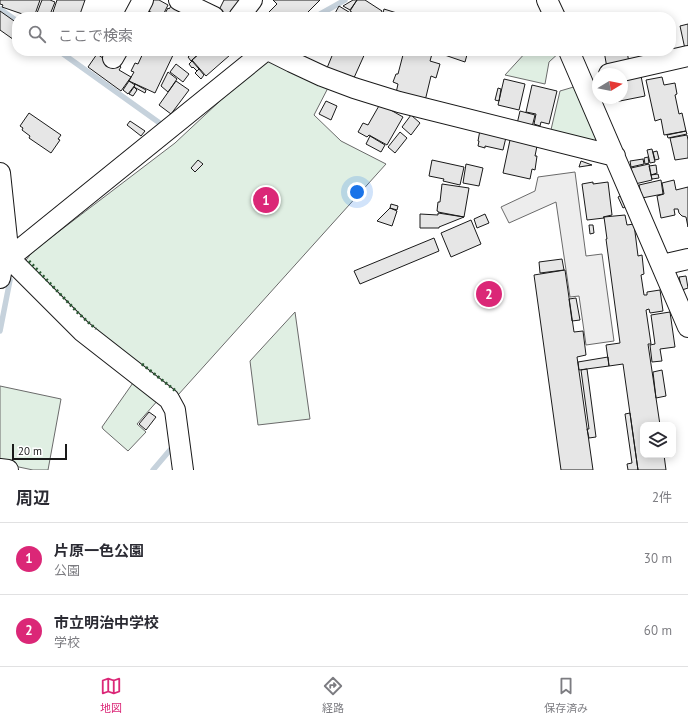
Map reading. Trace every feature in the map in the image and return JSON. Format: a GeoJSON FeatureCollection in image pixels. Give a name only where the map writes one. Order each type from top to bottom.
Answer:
{"type":"FeatureCollection","features":[{"type":"Feature","properties":{"kind":"street"},"geometry":{"type":"LineString","coordinates":[[137,12],[143,0]]}},
{"type":"Feature","properties":{"kind":"street"},"geometry":{"type":"LineString","coordinates":[[178,0],[203,12]]}},
{"type":"Feature","properties":{"kind":"street"},"geometry":{"type":"LineString","coordinates":[[243,12],[252,0]]}},
{"type":"Feature","properties":{"kind":"street"},"geometry":{"type":"LineString","coordinates":[[547,0],[552,12]]}},
{"type":"Feature","properties":{"kind":"street"},"geometry":{"type":"LineString","coordinates":[[3,265],[259,56]]}},
{"type":"Feature","properties":{"kind":"street"},"geometry":{"type":"LineString","coordinates":[[280,56],[322,76],[399,102],[615,156]]}},
{"type":"Feature","properties":{"kind":"street"},"geometry":{"type":"LineString","coordinates":[[573,56],[590,78],[615,156],[688,327]]}},
{"type":"Feature","properties":{"kind":"street"},"geometry":{"type":"LineString","coordinates":[[628,70],[688,56]]}},
{"type":"Feature","properties":{"kind":"street"},"geometry":{"type":"LineString","coordinates":[[0,173],[3,265],[169,399],[175,410],[183,470]]}},
{"type":"Feature","properties":{"kind":"street"},"geometry":{"type":"LineString","coordinates":[[662,265],[688,259]]}},
{"type":"Feature","properties":{"kind":"street"},"geometry":{"type":"LineString","coordinates":[[0,468],[8,470]]}},
{"type":"Feature","properties":{"kind":"green space"},"geometry":{"type":"Polygon","coordinates":[[[522,56],[556,56],[549,62],[545,84],[505,75],[522,56]]]}},
{"type":"Feature","properties":{"kind":"green space"},"geometry":{"type":"Polygon","coordinates":[[[267,57],[330,84],[314,115],[341,141],[386,164],[178,395],[87,327],[24,263],[32,252],[175,143],[267,57]]]}},
{"type":"Feature","properties":{"kind":"green space"},"geometry":{"type":"Polygon","coordinates":[[[577,86],[599,138],[595,148],[550,134],[560,91],[577,86]]]}},
{"type":"Feature","properties":{"kind":"green space"},"geometry":{"type":"Polygon","coordinates":[[[295,312],[310,419],[258,425],[250,361],[295,312]]]}},
{"type":"Feature","properties":{"kind":"green space"},"geometry":{"type":"Polygon","coordinates":[[[135,380],[159,399],[137,424],[146,432],[128,451],[102,427],[135,380]]]}},
{"type":"Feature","properties":{"kind":"green space"},"geometry":{"type":"Polygon","coordinates":[[[0,386],[61,399],[48,470],[33,470],[0,463],[0,386]]]}},
{"type":"Feature","properties":{"kind":"shaded area"},"geometry":{"type":"Polygon","coordinates":[[[575,172],[586,256],[602,254],[614,341],[586,345],[579,296],[570,297],[556,202],[509,223],[501,207],[535,191],[538,177],[575,172]]]}},
{"type":"Feature","properties":{"kind":"building"},"geometry":{"type":"Polygon","coordinates":[[[0,0],[40,0],[36,12],[16,12],[2,7],[3,5],[0,4],[0,0]]]}},
{"type":"Feature","properties":{"kind":"building"},"geometry":{"type":"Polygon","coordinates":[[[42,0],[50,0],[55,2],[51,12],[37,12],[42,0]]]}},
{"type":"Feature","properties":{"kind":"building"},"geometry":{"type":"Polygon","coordinates":[[[57,0],[85,0],[81,12],[53,12],[57,0]]]}},
{"type":"Feature","properties":{"kind":"building"},"geometry":{"type":"Polygon","coordinates":[[[151,0],[159,0],[168,5],[164,12],[151,12],[146,10],[151,0]]]}},
{"type":"Feature","properties":{"kind":"building"},"geometry":{"type":"Polygon","coordinates":[[[224,0],[243,0],[235,12],[218,12],[224,0]]]}},
{"type":"Feature","properties":{"kind":"building"},"geometry":{"type":"Polygon","coordinates":[[[273,0],[320,0],[308,12],[269,12],[277,4],[273,0]]]}},
{"type":"Feature","properties":{"kind":"building"},"geometry":{"type":"Polygon","coordinates":[[[353,0],[357,0],[350,10],[343,6],[353,0]]]}},
{"type":"Feature","properties":{"kind":"building"},"geometry":{"type":"Polygon","coordinates":[[[357,0],[365,0],[382,11],[352,12],[350,11],[357,0]]]}},
{"type":"Feature","properties":{"kind":"building"},"geometry":{"type":"Polygon","coordinates":[[[171,6],[184,12],[166,12],[168,8],[169,9],[171,6]]]}},
{"type":"Feature","properties":{"kind":"building"},"geometry":{"type":"Polygon","coordinates":[[[339,6],[349,12],[336,12],[339,6]]]}},
{"type":"Feature","properties":{"kind":"building"},"geometry":{"type":"Polygon","coordinates":[[[384,9],[394,12],[383,12],[384,9]]]}},
{"type":"Feature","properties":{"kind":"building"},"geometry":{"type":"Polygon","coordinates":[[[0,11],[12,19],[12,38],[0,30],[0,11]]]}},
{"type":"Feature","properties":{"kind":"building"},"geometry":{"type":"Polygon","coordinates":[[[688,24],[688,49],[685,49],[680,26],[688,24]]]}},
{"type":"Feature","properties":{"kind":"building"},"geometry":{"type":"Polygon","coordinates":[[[96,56],[100,56],[113,65],[115,62],[121,67],[119,70],[131,77],[121,91],[88,67],[96,56]]]}},
{"type":"Feature","properties":{"kind":"building"},"geometry":{"type":"Polygon","coordinates":[[[142,56],[173,56],[155,93],[129,81],[134,72],[131,71],[135,63],[138,64],[142,56]]]}},
{"type":"Feature","properties":{"kind":"building"},"geometry":{"type":"Polygon","coordinates":[[[189,56],[197,56],[191,61],[188,57],[189,56]]]}},
{"type":"Feature","properties":{"kind":"building"},"geometry":{"type":"Polygon","coordinates":[[[196,56],[229,56],[206,76],[192,60],[196,56]]]}},
{"type":"Feature","properties":{"kind":"building"},"geometry":{"type":"Polygon","coordinates":[[[332,56],[364,56],[353,80],[327,68],[332,56]]]}},
{"type":"Feature","properties":{"kind":"building"},"geometry":{"type":"Polygon","coordinates":[[[403,56],[431,56],[430,61],[440,64],[436,78],[431,76],[425,101],[396,93],[398,84],[393,82],[396,74],[398,74],[403,56]]]}},
{"type":"Feature","properties":{"kind":"building"},"geometry":{"type":"Polygon","coordinates":[[[448,56],[467,56],[465,62],[448,56]]]}},
{"type":"Feature","properties":{"kind":"building"},"geometry":{"type":"Polygon","coordinates":[[[605,56],[628,56],[629,63],[607,68],[605,56]]]}},
{"type":"Feature","properties":{"kind":"building"},"geometry":{"type":"Polygon","coordinates":[[[640,56],[655,56],[655,57],[641,60],[640,56]]]}},
{"type":"Feature","properties":{"kind":"building"},"geometry":{"type":"Polygon","coordinates":[[[192,61],[199,69],[197,71],[189,64],[192,61]]]}},
{"type":"Feature","properties":{"kind":"building"},"geometry":{"type":"Polygon","coordinates":[[[176,64],[189,74],[183,82],[170,72],[176,64]]]}},
{"type":"Feature","properties":{"kind":"building"},"geometry":{"type":"Polygon","coordinates":[[[199,69],[204,75],[201,79],[195,73],[199,69]]]}},
{"type":"Feature","properties":{"kind":"building"},"geometry":{"type":"Polygon","coordinates":[[[168,72],[177,79],[168,92],[161,86],[168,72]]]}},
{"type":"Feature","properties":{"kind":"building"},"geometry":{"type":"Polygon","coordinates":[[[641,76],[645,96],[628,99],[628,79],[641,76]]]}},
{"type":"Feature","properties":{"kind":"building"},"geometry":{"type":"Polygon","coordinates":[[[662,77],[664,85],[675,83],[677,94],[675,95],[679,114],[682,113],[686,131],[664,135],[661,119],[655,121],[646,80],[662,77]]]}},
{"type":"Feature","properties":{"kind":"building"},"geometry":{"type":"Polygon","coordinates":[[[504,79],[525,84],[519,110],[498,105],[504,79]]]}},
{"type":"Feature","properties":{"kind":"building"},"geometry":{"type":"Polygon","coordinates":[[[129,81],[135,85],[128,94],[123,90],[129,81]]]}},
{"type":"Feature","properties":{"kind":"building"},"geometry":{"type":"Polygon","coordinates":[[[176,81],[189,90],[171,114],[159,105],[176,81]]]}},
{"type":"Feature","properties":{"kind":"building"},"geometry":{"type":"Polygon","coordinates":[[[135,84],[146,90],[145,93],[134,87],[135,84]]]}},
{"type":"Feature","properties":{"kind":"building"},"geometry":{"type":"Polygon","coordinates":[[[532,85],[557,91],[549,124],[541,122],[540,126],[534,124],[536,114],[526,112],[532,85]]]}},
{"type":"Feature","properties":{"kind":"building"},"geometry":{"type":"Polygon","coordinates":[[[134,87],[137,90],[133,96],[129,94],[134,87]]]}},
{"type":"Feature","properties":{"kind":"building"},"geometry":{"type":"Polygon","coordinates":[[[498,88],[501,89],[499,101],[495,100],[498,88]]]}},
{"type":"Feature","properties":{"kind":"building"},"geometry":{"type":"Polygon","coordinates":[[[326,101],[337,106],[331,120],[319,114],[326,101]]]}},
{"type":"Feature","properties":{"kind":"building"},"geometry":{"type":"Polygon","coordinates":[[[380,104],[403,117],[387,145],[369,135],[367,137],[358,132],[363,123],[368,125],[380,104]]]}},
{"type":"Feature","properties":{"kind":"building"},"geometry":{"type":"Polygon","coordinates":[[[520,111],[535,115],[532,127],[517,124],[520,111]]]}},
{"type":"Feature","properties":{"kind":"building"},"geometry":{"type":"Polygon","coordinates":[[[29,113],[61,135],[58,139],[60,140],[51,153],[29,138],[30,136],[22,130],[23,128],[20,126],[29,113]]]}},
{"type":"Feature","properties":{"kind":"building"},"geometry":{"type":"Polygon","coordinates":[[[411,115],[420,123],[411,135],[402,127],[411,115]]]}},
{"type":"Feature","properties":{"kind":"building"},"geometry":{"type":"Polygon","coordinates":[[[130,121],[145,131],[141,136],[127,125],[130,121]]]}},
{"type":"Feature","properties":{"kind":"building"},"geometry":{"type":"Polygon","coordinates":[[[480,130],[507,133],[503,150],[478,146],[480,130]]]}},
{"type":"Feature","properties":{"kind":"building"},"geometry":{"type":"Polygon","coordinates":[[[686,131],[687,134],[668,138],[667,135],[686,131]]]}},
{"type":"Feature","properties":{"kind":"building"},"geometry":{"type":"Polygon","coordinates":[[[400,132],[407,138],[395,153],[388,147],[400,132]]]}},
{"type":"Feature","properties":{"kind":"building"},"geometry":{"type":"Polygon","coordinates":[[[687,135],[688,158],[675,160],[670,138],[687,135]]]}},
{"type":"Feature","properties":{"kind":"building"},"geometry":{"type":"Polygon","coordinates":[[[370,136],[385,145],[381,152],[366,144],[370,136]]]}},
{"type":"Feature","properties":{"kind":"building"},"geometry":{"type":"Polygon","coordinates":[[[510,140],[537,146],[535,170],[532,169],[530,179],[503,173],[510,140]]]}},
{"type":"Feature","properties":{"kind":"building"},"geometry":{"type":"Polygon","coordinates":[[[652,149],[655,162],[650,163],[647,150],[652,149]]]}},
{"type":"Feature","properties":{"kind":"building"},"geometry":{"type":"Polygon","coordinates":[[[657,151],[659,159],[655,160],[653,152],[657,151]]]}},
{"type":"Feature","properties":{"kind":"building"},"geometry":{"type":"Polygon","coordinates":[[[648,157],[649,163],[645,164],[644,158],[648,157]]]}},
{"type":"Feature","properties":{"kind":"building"},"geometry":{"type":"Polygon","coordinates":[[[643,159],[644,164],[631,167],[630,161],[643,159]]]}},
{"type":"Feature","properties":{"kind":"building"},"geometry":{"type":"Polygon","coordinates":[[[198,160],[203,164],[195,172],[191,168],[198,160]]]}},
{"type":"Feature","properties":{"kind":"building"},"geometry":{"type":"Polygon","coordinates":[[[432,160],[464,167],[460,185],[443,181],[444,179],[429,176],[432,160]]]}},
{"type":"Feature","properties":{"kind":"building"},"geometry":{"type":"Polygon","coordinates":[[[581,161],[592,165],[579,167],[581,161]]]}},
{"type":"Feature","properties":{"kind":"building"},"geometry":{"type":"Polygon","coordinates":[[[466,164],[483,168],[479,186],[463,183],[466,164]]]}},
{"type":"Feature","properties":{"kind":"building"},"geometry":{"type":"Polygon","coordinates":[[[649,164],[652,180],[635,184],[631,168],[649,164]]]}},
{"type":"Feature","properties":{"kind":"building"},"geometry":{"type":"Polygon","coordinates":[[[656,165],[657,173],[651,175],[649,166],[656,165]]]}},
{"type":"Feature","properties":{"kind":"building"},"geometry":{"type":"Polygon","coordinates":[[[658,174],[659,178],[652,179],[651,175],[658,174]]]}},
{"type":"Feature","properties":{"kind":"building"},"geometry":{"type":"Polygon","coordinates":[[[661,180],[663,194],[642,198],[639,185],[661,180]]]}},
{"type":"Feature","properties":{"kind":"building"},"geometry":{"type":"Polygon","coordinates":[[[674,180],[676,190],[688,187],[688,227],[686,217],[679,213],[678,209],[674,209],[675,215],[661,218],[657,196],[664,194],[662,183],[674,180]]]}},
{"type":"Feature","properties":{"kind":"building"},"geometry":{"type":"Polygon","coordinates":[[[593,182],[593,184],[608,182],[612,215],[603,217],[604,218],[587,220],[582,184],[593,182]]]}},
{"type":"Feature","properties":{"kind":"building"},"geometry":{"type":"Polygon","coordinates":[[[442,184],[469,188],[464,217],[437,211],[438,202],[440,202],[442,184]]]}},
{"type":"Feature","properties":{"kind":"building"},"geometry":{"type":"Polygon","coordinates":[[[622,195],[627,206],[623,208],[618,197],[622,195]]]}},
{"type":"Feature","properties":{"kind":"building"},"geometry":{"type":"Polygon","coordinates":[[[391,204],[398,206],[397,210],[390,208],[391,204]]]}},
{"type":"Feature","properties":{"kind":"building"},"geometry":{"type":"Polygon","coordinates":[[[390,208],[397,211],[392,226],[377,221],[390,208]]]}},
{"type":"Feature","properties":{"kind":"building"},"geometry":{"type":"Polygon","coordinates":[[[438,213],[464,217],[439,228],[420,228],[420,214],[438,215],[438,213]]]}},
{"type":"Feature","properties":{"kind":"building"},"geometry":{"type":"Polygon","coordinates":[[[485,214],[489,223],[477,228],[474,219],[485,214]]]}},
{"type":"Feature","properties":{"kind":"building"},"geometry":{"type":"Polygon","coordinates":[[[625,215],[627,225],[634,224],[638,256],[642,255],[644,274],[641,275],[644,295],[647,295],[647,292],[660,290],[663,311],[650,313],[649,309],[646,310],[651,344],[648,344],[660,422],[640,422],[640,458],[664,458],[666,470],[638,470],[623,364],[609,366],[606,345],[620,343],[604,217],[625,215]]]}},
{"type":"Feature","properties":{"kind":"building"},"geometry":{"type":"Polygon","coordinates":[[[471,220],[481,244],[451,257],[441,233],[471,220]]]}},
{"type":"Feature","properties":{"kind":"building"},"geometry":{"type":"Polygon","coordinates":[[[589,225],[593,225],[594,233],[590,234],[589,225]]]}},
{"type":"Feature","properties":{"kind":"building"},"geometry":{"type":"Polygon","coordinates":[[[434,238],[439,251],[360,284],[354,271],[434,238]]]}},
{"type":"Feature","properties":{"kind":"building"},"geometry":{"type":"Polygon","coordinates":[[[562,259],[564,270],[540,273],[539,262],[562,259]]]}},
{"type":"Feature","properties":{"kind":"building"},"geometry":{"type":"Polygon","coordinates":[[[565,270],[574,332],[583,331],[586,355],[577,357],[593,470],[561,470],[534,275],[565,270]]]}},
{"type":"Feature","properties":{"kind":"building"},"geometry":{"type":"Polygon","coordinates":[[[686,276],[688,288],[682,290],[679,277],[686,276]]]}},
{"type":"Feature","properties":{"kind":"building"},"geometry":{"type":"Polygon","coordinates":[[[576,298],[580,320],[572,321],[569,299],[576,298]]]}},
{"type":"Feature","properties":{"kind":"building"},"geometry":{"type":"Polygon","coordinates":[[[670,312],[675,347],[660,349],[662,361],[652,362],[650,345],[655,344],[651,315],[670,312]]]}},
{"type":"Feature","properties":{"kind":"building"},"geometry":{"type":"Polygon","coordinates":[[[608,357],[609,366],[579,370],[578,362],[608,357]]]}},
{"type":"Feature","properties":{"kind":"building"},"geometry":{"type":"Polygon","coordinates":[[[587,369],[596,437],[589,438],[581,370],[587,369]]]}},
{"type":"Feature","properties":{"kind":"building"},"geometry":{"type":"Polygon","coordinates":[[[662,370],[666,396],[656,398],[653,372],[662,370]]]}},
{"type":"Feature","properties":{"kind":"building"},"geometry":{"type":"Polygon","coordinates":[[[149,412],[156,417],[146,430],[139,424],[149,412]]]}},
{"type":"Feature","properties":{"kind":"building"},"geometry":{"type":"Polygon","coordinates":[[[630,413],[638,470],[628,470],[627,464],[632,463],[625,414],[630,413]]]}},
{"type":"Feature","properties":{"kind":"waterway"},"geometry":{"type":"LineString","coordinates":[[324,12],[345,0]]}},
{"type":"Feature","properties":{"kind":"waterway"},"geometry":{"type":"LineString","coordinates":[[0,9],[12,17]]}},
{"type":"Feature","properties":{"kind":"waterway"},"geometry":{"type":"LineString","coordinates":[[66,56],[161,124]]}},
{"type":"Feature","properties":{"kind":"waterway"},"geometry":{"type":"LineString","coordinates":[[0,331],[10,280]]}},
{"type":"Feature","properties":{"kind":"waterway"},"geometry":{"type":"LineString","coordinates":[[153,470],[170,450]]}},
{"type":"Feature","properties":{"kind":"hedge"},"geometry":{"type":"LineString","coordinates":[[29,261],[79,314],[96,329]]}},
{"type":"Feature","properties":{"kind":"hedge"},"geometry":{"type":"LineString","coordinates":[[142,364],[177,392]]}},
{"type":"Feature","properties":{"kind":"place","name":"片原一色公園"},"geometry":{"type":"Point","coordinates":[266,200]}},
{"type":"Feature","properties":{"kind":"place","name":"市立明治中学校"},"geometry":{"type":"Point","coordinates":[489,294]}}]}
